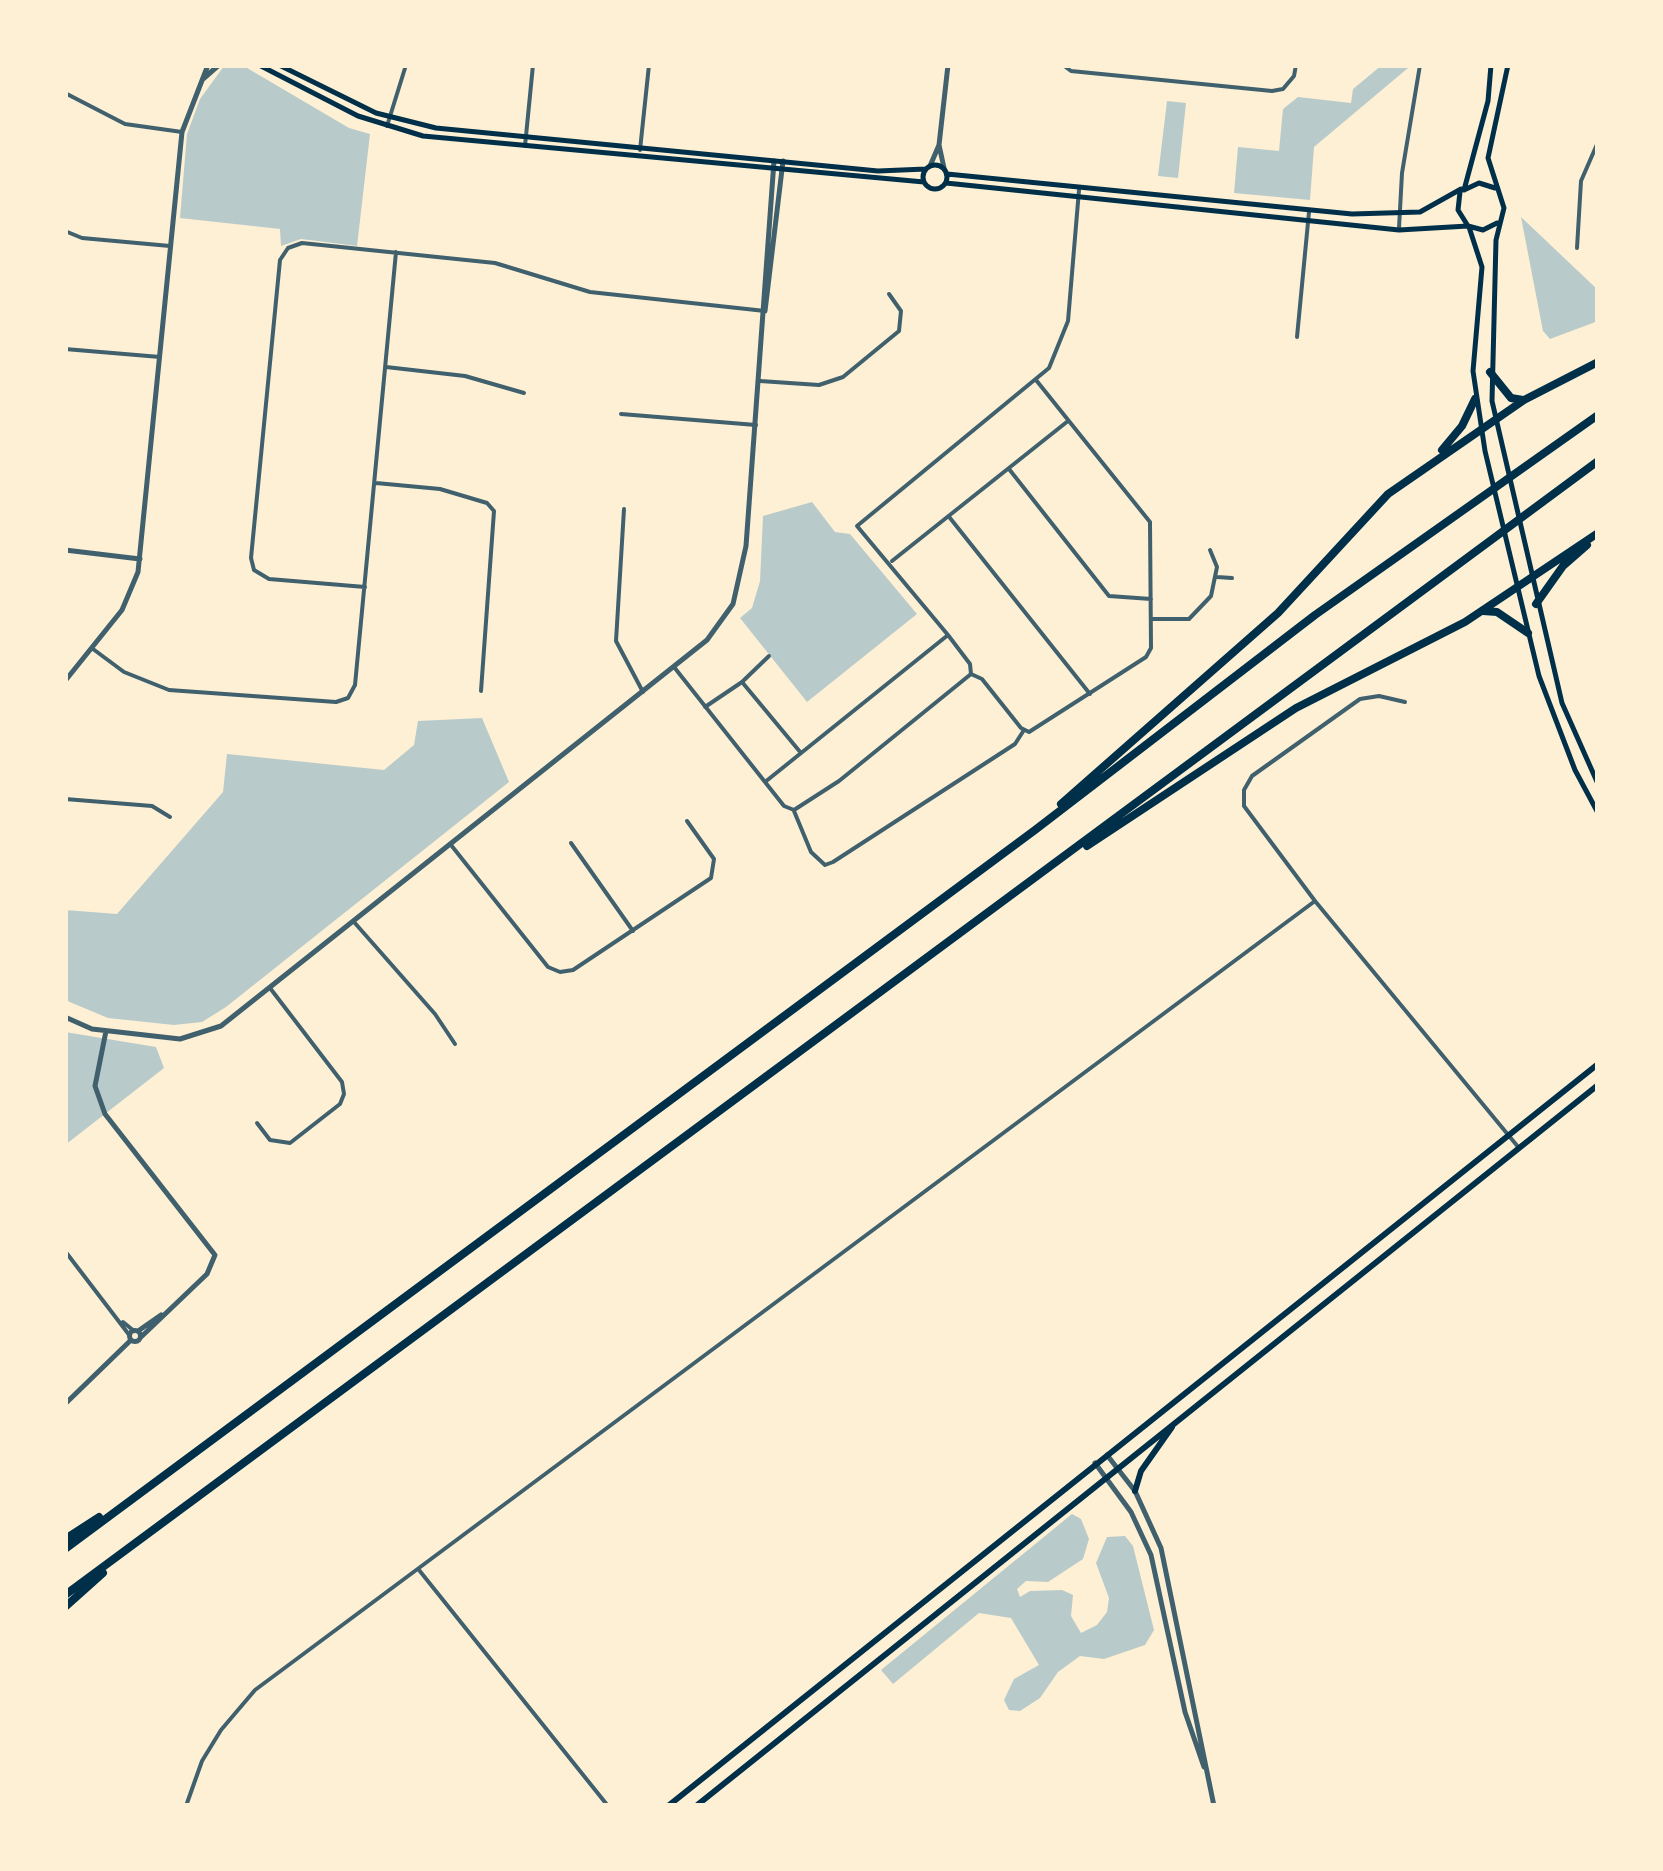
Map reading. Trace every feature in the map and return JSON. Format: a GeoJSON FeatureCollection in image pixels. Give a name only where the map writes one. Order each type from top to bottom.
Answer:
{"type":"FeatureCollection","features":[{"type":"Feature","properties":{"kind":"highway"},"geometry":{"type":"LineString","coordinates":[[1035,830],[1092,773],[1166,715],[1278,614],[1388,494],[1524,400],[1598,362]]}},
{"type":"Feature","properties":{"kind":"highway"},"geometry":{"type":"LineString","coordinates":[[1490,372],[1511,398],[1524,400]]}},
{"type":"Feature","properties":{"kind":"highway"},"geometry":{"type":"LineString","coordinates":[[1432,460],[1462,426],[1475,399]]}},
{"type":"Feature","properties":{"kind":"highway"},"geometry":{"type":"LineString","coordinates":[[65,1549],[1035,830],[1315,616],[1598,415]]}},
{"type":"Feature","properties":{"kind":"highway"},"geometry":{"type":"LineString","coordinates":[[65,1595],[1598,461]]}},
{"type":"Feature","properties":{"kind":"highway"},"geometry":{"type":"LineString","coordinates":[[1008,899],[1296,708],[1483,612],[1598,534]]}},
{"type":"Feature","properties":{"kind":"highway"},"geometry":{"type":"LineString","coordinates":[[1536,604],[1563,566],[1598,534]]}},
{"type":"Feature","properties":{"kind":"highway"},"geometry":{"type":"LineString","coordinates":[[1483,612],[1497,612],[1528,634]]}},
{"type":"Feature","properties":{"kind":"highway"},"geometry":{"type":"LineString","coordinates":[[65,1538],[138,1493]]}},
{"type":"Feature","properties":{"kind":"highway"},"geometry":{"type":"LineString","coordinates":[[65,1607],[136,1542]]}},
{"type":"Feature","properties":{"kind":"main road"},"geometry":{"type":"LineString","coordinates":[[259,65],[387,126],[423,136],[924,182],[936,188],[946,183],[1399,230],[1469,226],[1482,230],[1497,223]]}},
{"type":"Feature","properties":{"kind":"main road"},"geometry":{"type":"LineString","coordinates":[[1492,65],[1488,101],[1458,210],[1469,226],[1482,267],[1475,399],[1528,634],[1554,718],[1598,813]]}},
{"type":"Feature","properties":{"kind":"main road"},"geometry":{"type":"LineString","coordinates":[[1508,65],[1490,146],[1489,168],[1504,208],[1497,223],[1490,372],[1494,419],[1562,702],[1598,784]]}},
{"type":"Feature","properties":{"kind":"main road"},"geometry":{"type":"LineString","coordinates":[[284,66],[390,118],[436,128],[895,172],[928,167],[1079,190],[1309,212],[1400,214],[1438,205],[1478,183],[1497,190]]}},
{"type":"Feature","properties":{"kind":"main road"},"geometry":{"type":"LineString","coordinates":[[924,182],[928,167]]}},
{"type":"Feature","properties":{"kind":"main road"},"geometry":{"type":"LineString","coordinates":[[946,171],[946,183]]}},
{"type":"Feature","properties":{"kind":"main road"},"geometry":{"type":"LineString","coordinates":[[668,1806],[1598,1064]]}},
{"type":"Feature","properties":{"kind":"main road"},"geometry":{"type":"LineString","coordinates":[[696,1806],[1598,1085]]}},
{"type":"Feature","properties":{"kind":"main road"},"geometry":{"type":"LineString","coordinates":[[1135,1491],[1141,1471],[1175,1422]]}},
{"type":"Feature","properties":{"kind":"street"},"geometry":{"type":"LineString","coordinates":[[65,680],[122,610],[140,558],[182,132],[208,65]]}},
{"type":"Feature","properties":{"kind":"street"},"geometry":{"type":"LineString","coordinates":[[203,79],[219,65]]}},
{"type":"Feature","properties":{"kind":"street"},"geometry":{"type":"LineString","coordinates":[[387,126],[406,65]]}},
{"type":"Feature","properties":{"kind":"street"},"geometry":{"type":"LineString","coordinates":[[526,146],[533,65]]}},
{"type":"Feature","properties":{"kind":"street"},"geometry":{"type":"LineString","coordinates":[[639,157],[649,65]]}},
{"type":"Feature","properties":{"kind":"street"},"geometry":{"type":"LineString","coordinates":[[946,171],[940,145],[948,65]]}},
{"type":"Feature","properties":{"kind":"street"},"geometry":{"type":"LineString","coordinates":[[1063,65],[1071,72],[1272,91],[1283,89],[1294,76],[1296,65]]}},
{"type":"Feature","properties":{"kind":"street"},"geometry":{"type":"LineString","coordinates":[[1399,230],[1402,173],[1420,65]]}},
{"type":"Feature","properties":{"kind":"street"},"geometry":{"type":"LineString","coordinates":[[281,76],[284,66]]}},
{"type":"Feature","properties":{"kind":"street"},"geometry":{"type":"LineString","coordinates":[[65,93],[125,124],[182,132]]}},
{"type":"Feature","properties":{"kind":"street"},"geometry":{"type":"LineString","coordinates":[[1578,248],[1582,181],[1598,142]]}},
{"type":"Feature","properties":{"kind":"street"},"geometry":{"type":"LineString","coordinates":[[928,167],[940,145]]}},
{"type":"Feature","properties":{"kind":"street"},"geometry":{"type":"LineString","coordinates":[[65,1017],[106,1031],[180,1038],[200,1036],[222,1026],[707,640],[726,616],[742,579],[774,160]]}},
{"type":"Feature","properties":{"kind":"street"},"geometry":{"type":"LineString","coordinates":[[765,311],[783,161]]}},
{"type":"Feature","properties":{"kind":"street"},"geometry":{"type":"LineString","coordinates":[[971,674],[970,664],[948,635],[856,526],[1036,380],[1061,348],[1068,322],[1079,190]]}},
{"type":"Feature","properties":{"kind":"street"},"geometry":{"type":"LineString","coordinates":[[1298,337],[1309,212]]}},
{"type":"Feature","properties":{"kind":"street"},"geometry":{"type":"LineString","coordinates":[[65,231],[82,238],[170,246]]}},
{"type":"Feature","properties":{"kind":"street"},"geometry":{"type":"LineString","coordinates":[[365,587],[269,579],[254,570],[250,558],[280,260],[288,248],[302,243],[495,263],[590,292],[765,311]]}},
{"type":"Feature","properties":{"kind":"street"},"geometry":{"type":"LineString","coordinates":[[93,649],[124,672],[169,690],[336,702],[348,698],[355,685],[396,252]]}},
{"type":"Feature","properties":{"kind":"street"},"geometry":{"type":"LineString","coordinates":[[760,380],[819,385],[843,377],[899,330],[901,311],[889,294]]}},
{"type":"Feature","properties":{"kind":"street"},"geometry":{"type":"LineString","coordinates":[[65,349],[160,357]]}},
{"type":"Feature","properties":{"kind":"street"},"geometry":{"type":"LineString","coordinates":[[386,367],[465,376],[524,393]]}},
{"type":"Feature","properties":{"kind":"street"},"geometry":{"type":"LineString","coordinates":[[971,674],[982,679],[1024,730],[1034,731],[1150,653],[1150,522],[1036,380]]}},
{"type":"Feature","properties":{"kind":"street"},"geometry":{"type":"LineString","coordinates":[[621,414],[756,425]]}},
{"type":"Feature","properties":{"kind":"street"},"geometry":{"type":"LineString","coordinates":[[890,562],[1068,421]]}},
{"type":"Feature","properties":{"kind":"street"},"geometry":{"type":"LineString","coordinates":[[1009,469],[1109,596],[1151,600]]}},
{"type":"Feature","properties":{"kind":"street"},"geometry":{"type":"LineString","coordinates":[[376,482],[440,489],[488,503],[494,510],[481,691]]}},
{"type":"Feature","properties":{"kind":"street"},"geometry":{"type":"LineString","coordinates":[[624,509],[614,632],[620,654],[643,692]]}},
{"type":"Feature","properties":{"kind":"street"},"geometry":{"type":"LineString","coordinates":[[950,516],[1090,694]]}},
{"type":"Feature","properties":{"kind":"street"},"geometry":{"type":"LineString","coordinates":[[65,550],[140,558]]}},
{"type":"Feature","properties":{"kind":"street"},"geometry":{"type":"LineString","coordinates":[[1152,619],[1192,617],[1212,596],[1217,578],[1210,550]]}},
{"type":"Feature","properties":{"kind":"street"},"geometry":{"type":"LineString","coordinates":[[1217,578],[1232,578]]}},
{"type":"Feature","properties":{"kind":"street"},"geometry":{"type":"LineString","coordinates":[[765,782],[948,635]]}},
{"type":"Feature","properties":{"kind":"street"},"geometry":{"type":"LineString","coordinates":[[706,707],[742,682],[769,656]]}},
{"type":"Feature","properties":{"kind":"street"},"geometry":{"type":"LineString","coordinates":[[674,667],[784,806],[794,810],[811,852],[825,865],[1015,744],[1024,730]]}},
{"type":"Feature","properties":{"kind":"street"},"geometry":{"type":"LineString","coordinates":[[794,810],[838,781],[971,674]]}},
{"type":"Feature","properties":{"kind":"street"},"geometry":{"type":"LineString","coordinates":[[742,682],[801,753]]}},
{"type":"Feature","properties":{"kind":"street"},"geometry":{"type":"LineString","coordinates":[[1405,702],[1379,696],[1360,699],[1252,776],[1244,790],[1244,806],[1315,901],[1519,1148]]}},
{"type":"Feature","properties":{"kind":"street"},"geometry":{"type":"LineString","coordinates":[[65,799],[152,806],[170,817]]}},
{"type":"Feature","properties":{"kind":"street"},"geometry":{"type":"LineString","coordinates":[[451,845],[548,967],[574,970],[712,878],[714,859],[688,820]]}},
{"type":"Feature","properties":{"kind":"street"},"geometry":{"type":"LineString","coordinates":[[570,843],[633,931]]}},
{"type":"Feature","properties":{"kind":"street"},"geometry":{"type":"LineString","coordinates":[[186,1806],[202,1761],[221,1730],[256,1690],[1315,901]]}},
{"type":"Feature","properties":{"kind":"street"},"geometry":{"type":"LineString","coordinates":[[354,922],[435,1014],[455,1044]]}},
{"type":"Feature","properties":{"kind":"street"},"geometry":{"type":"LineString","coordinates":[[257,1123],[270,1140],[290,1143],[340,1104],[344,1094],[342,1082],[270,988]]}},
{"type":"Feature","properties":{"kind":"street"},"geometry":{"type":"LineString","coordinates":[[65,1404],[207,1274],[215,1256],[105,1114],[95,1086],[106,1031]]}},
{"type":"Feature","properties":{"kind":"street"},"geometry":{"type":"LineString","coordinates":[[65,1251],[135,1336]]}},
{"type":"Feature","properties":{"kind":"street"},"geometry":{"type":"LineString","coordinates":[[1107,1454],[1135,1491],[1162,1548],[1214,1806]]}},
{"type":"Feature","properties":{"kind":"street"},"geometry":{"type":"LineString","coordinates":[[1096,1463],[1130,1512],[1151,1555],[1185,1712],[1208,1780]]}},
{"type":"Feature","properties":{"kind":"street"},"geometry":{"type":"LineString","coordinates":[[420,1570],[608,1806]]}},
{"type":"Feature","properties":{"kind":"street"},"geometry":{"type":"LineString","coordinates":[[1171,1646],[1182,1643]]}},
{"type":"Feature","properties":{"kind":"street"},"geometry":{"type":"LineString","coordinates":[[1175,1666],[1187,1663]]}},
{"type":"Feature","properties":{"kind":"shaded area"},"geometry":{"type":"Polygon","coordinates":[[[242,65],[349,128],[370,134],[357,246],[301,239],[281,246],[280,229],[180,218],[187,134],[200,99],[224,66],[242,65]]]}},
{"type":"Feature","properties":{"kind":"shaded area"},"geometry":{"type":"Polygon","coordinates":[[[1382,65],[1408,68],[1314,147],[1310,200],[1234,193],[1238,147],[1279,151],[1283,109],[1298,97],[1351,103],[1353,89],[1382,65]]]}},
{"type":"Feature","properties":{"kind":"shaded area"},"geometry":{"type":"Polygon","coordinates":[[[1167,101],[1186,103],[1178,178],[1158,176],[1167,101]]]}},
{"type":"Feature","properties":{"kind":"shaded area"},"geometry":{"type":"Polygon","coordinates":[[[1521,217],[1598,290],[1598,321],[1550,339],[1543,331],[1521,217]]]}},
{"type":"Feature","properties":{"kind":"shaded area"},"geometry":{"type":"Polygon","coordinates":[[[812,502],[835,532],[850,534],[917,614],[807,702],[740,618],[752,608],[760,581],[763,516],[812,502]]]}},
{"type":"Feature","properties":{"kind":"shaded area"},"geometry":{"type":"Polygon","coordinates":[[[482,718],[509,782],[226,1007],[202,1022],[174,1025],[108,1018],[65,1000],[65,910],[117,914],[223,792],[227,754],[384,770],[414,745],[418,721],[482,718]]]}},
{"type":"Feature","properties":{"kind":"shaded area"},"geometry":{"type":"Polygon","coordinates":[[[65,1032],[156,1047],[164,1068],[65,1145],[65,1032]]]}},
{"type":"Feature","properties":{"kind":"shaded area"},"geometry":{"type":"Polygon","coordinates":[[[1072,1514],[1081,1519],[1089,1539],[1083,1559],[1048,1582],[1026,1581],[1017,1589],[1020,1597],[1030,1591],[1062,1590],[1073,1595],[1071,1616],[1081,1633],[1097,1625],[1107,1612],[1109,1598],[1096,1563],[1107,1537],[1125,1536],[1133,1546],[1154,1630],[1145,1645],[1104,1659],[1080,1656],[1058,1672],[1040,1698],[1020,1711],[1009,1710],[1004,1700],[1014,1679],[1039,1665],[1011,1618],[979,1613],[893,1684],[881,1670],[1072,1514]]]}}]}
